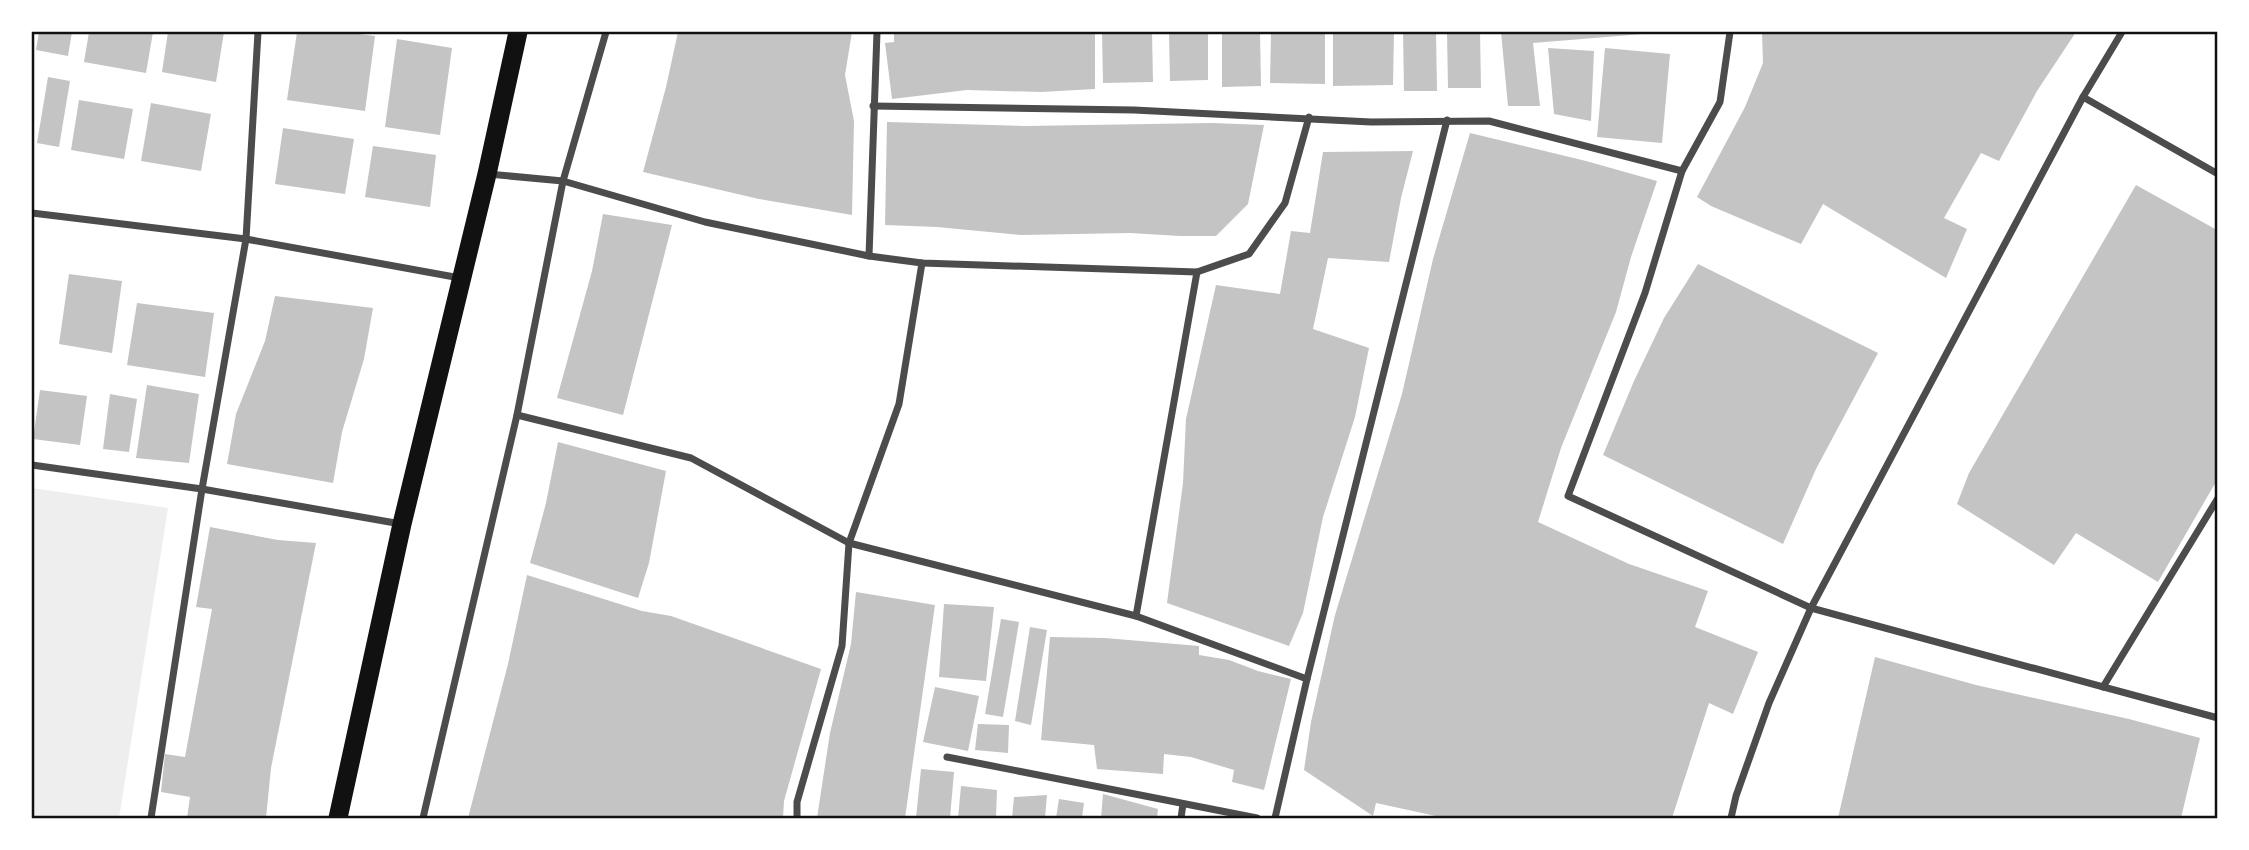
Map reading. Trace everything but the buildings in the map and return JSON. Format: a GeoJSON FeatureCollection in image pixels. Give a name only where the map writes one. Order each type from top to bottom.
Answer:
{"type":"FeatureCollection","features":[{"type":"Feature","properties":{"kind":"highway"},"geometry":{"type":"LineString","coordinates":[[338,818],[402,524],[487,174],[518,32]]}},
{"type":"Feature","properties":{"kind":"street"},"geometry":{"type":"LineString","coordinates":[[151,818],[202,489],[246,239],[258,32]]}},
{"type":"Feature","properties":{"kind":"street"},"geometry":{"type":"LineString","coordinates":[[423,818],[517,415],[563,181],[606,32]]}},
{"type":"Feature","properties":{"kind":"street"},"geometry":{"type":"LineString","coordinates":[[869,256],[877,32]]}},
{"type":"Feature","properties":{"kind":"street"},"geometry":{"type":"LineString","coordinates":[[1730,32],[1720,102],[1682,171],[1645,293],[1567,496],[1811,608],[2217,718]]}},
{"type":"Feature","properties":{"kind":"street"},"geometry":{"type":"LineString","coordinates":[[1731,818],[1736,796],[1769,703],[1811,608],[2083,97],[2122,32]]}},
{"type":"Feature","properties":{"kind":"street"},"geometry":{"type":"LineString","coordinates":[[2083,97],[2217,174]]}},
{"type":"Feature","properties":{"kind":"street"},"geometry":{"type":"LineString","coordinates":[[873,106],[1133,110],[1371,122],[1489,121],[1682,171]]}},
{"type":"Feature","properties":{"kind":"street"},"geometry":{"type":"LineString","coordinates":[[487,174],[563,181],[705,222],[869,256],[922,263],[1197,272],[1249,254],[1286,203],[1309,117]]}},
{"type":"Feature","properties":{"kind":"street"},"geometry":{"type":"LineString","coordinates":[[1275,818],[1307,679],[1447,120]]}},
{"type":"Feature","properties":{"kind":"street"},"geometry":{"type":"LineString","coordinates":[[32,213],[246,239],[461,279]]}},
{"type":"Feature","properties":{"kind":"street"},"geometry":{"type":"LineString","coordinates":[[797,818],[797,802],[842,646],[849,543],[899,404],[922,263]]}},
{"type":"Feature","properties":{"kind":"street"},"geometry":{"type":"LineString","coordinates":[[1136,616],[1197,272]]}},
{"type":"Feature","properties":{"kind":"street"},"geometry":{"type":"LineString","coordinates":[[517,415],[691,458],[849,543],[1136,616],[1307,679]]}},
{"type":"Feature","properties":{"kind":"street"},"geometry":{"type":"LineString","coordinates":[[32,465],[202,489],[402,524]]}},
{"type":"Feature","properties":{"kind":"street"},"geometry":{"type":"LineString","coordinates":[[2103,687],[2217,498]]}},
{"type":"Feature","properties":{"kind":"street"},"geometry":{"type":"LineString","coordinates":[[947,757],[1257,818]]}},
{"type":"Feature","properties":{"kind":"street"},"geometry":{"type":"LineString","coordinates":[[1181,818],[1183,804]]}},
{"type":"Feature","properties":{"kind":"shaded area"},"geometry":{"type":"Polygon","coordinates":[[[32,488],[168,508],[119,818],[32,818],[32,488]]]}}]}
